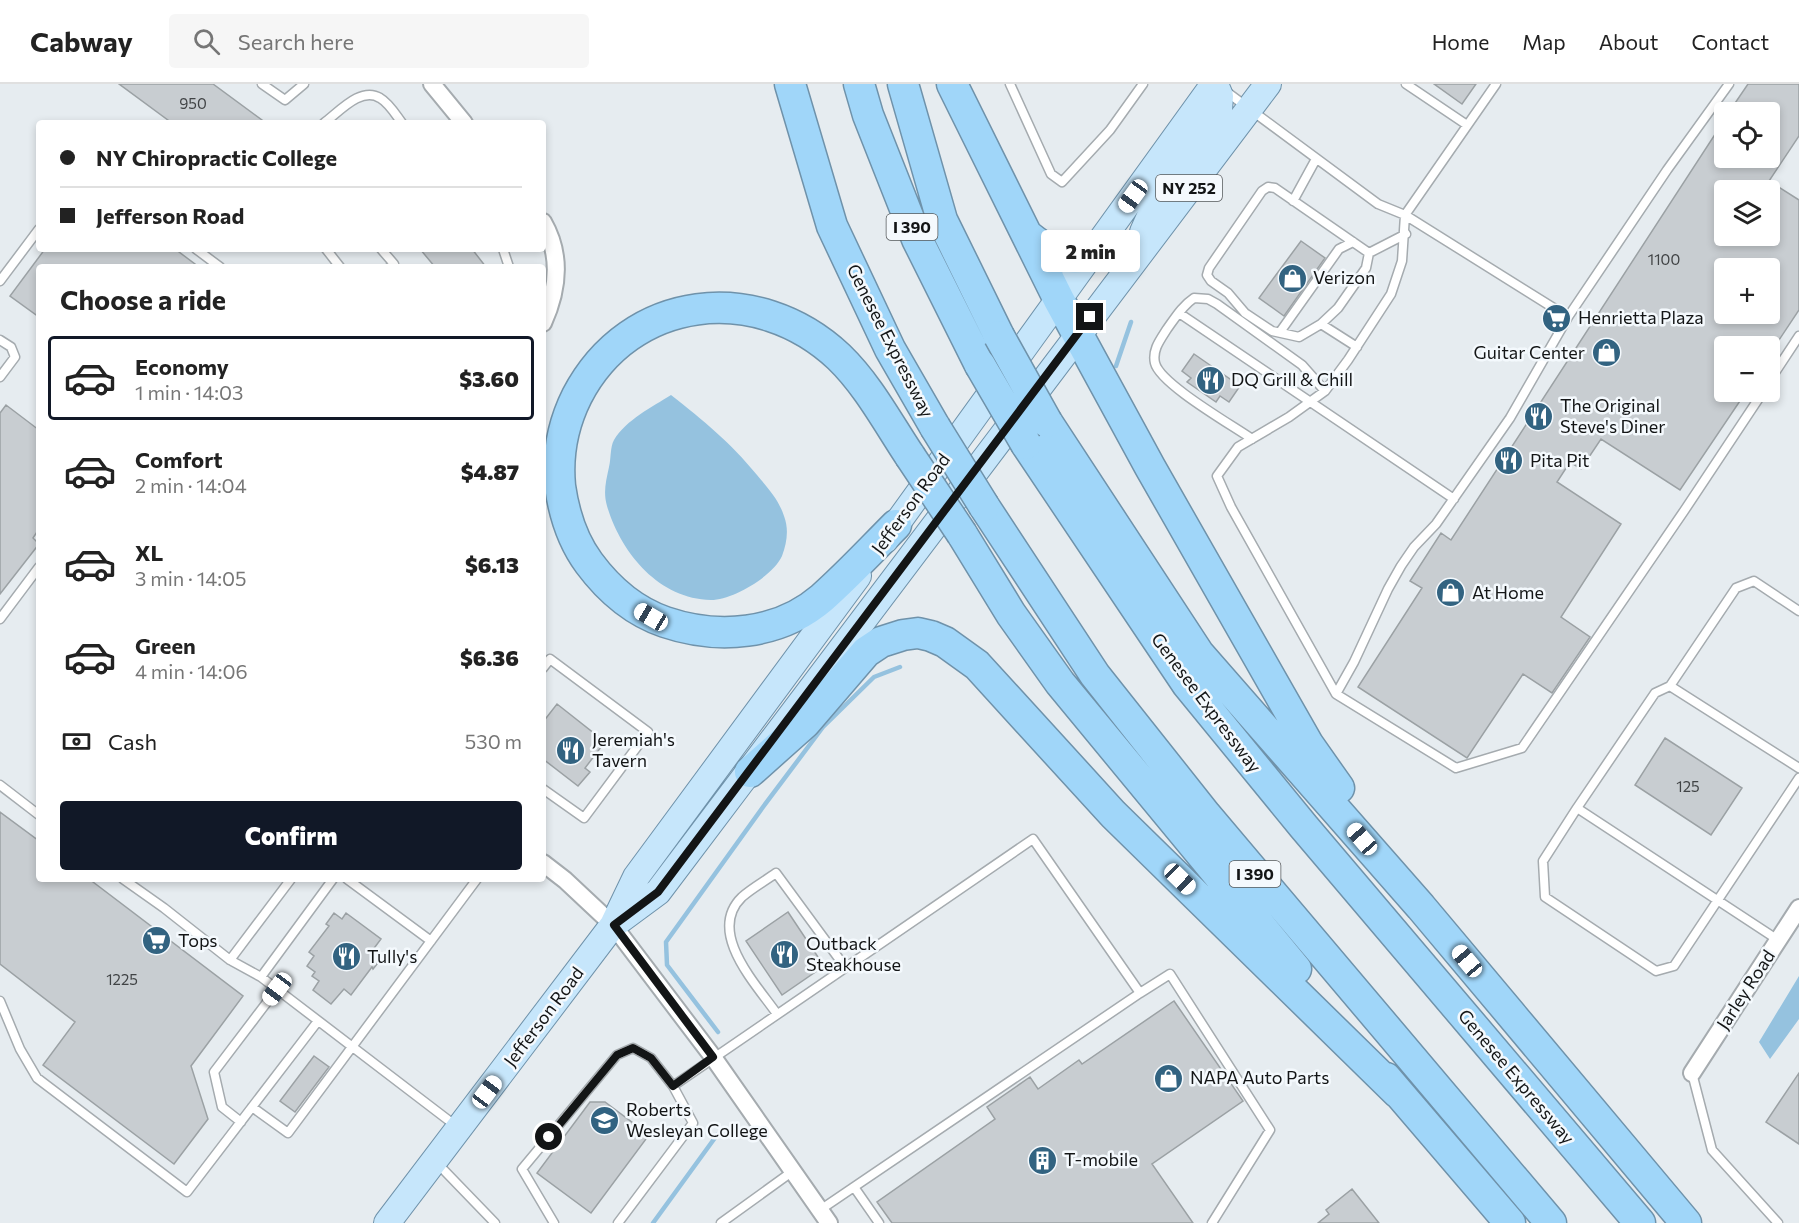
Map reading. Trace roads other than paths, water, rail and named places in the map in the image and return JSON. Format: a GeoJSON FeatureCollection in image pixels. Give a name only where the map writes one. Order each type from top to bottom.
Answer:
{"type":"FeatureCollection","features":[{"type":"Feature","properties":{"kind":"highway"},"geometry":{"type":"LineString","coordinates":[[774,84],[832,226]]}},
{"type":"Feature","properties":{"kind":"highway","name":"Genesee Expressway"},"geometry":{"type":"LineString","coordinates":[[790,84],[832,226],[890,349],[984,506],[1095,675],[1191,796],[1551,1223]]}},
{"type":"Feature","properties":{"kind":"highway","name":"Genesee Expressway"},"geometry":{"type":"LineString","coordinates":[[859,84],[868,115],[917,239],[980,365],[1026,444],[1187,684],[1304,827],[1640,1223]]}},
{"type":"Feature","properties":{"kind":"highway"},"geometry":{"type":"LineString","coordinates":[[903,84],[942,220],[999,336],[1047,422],[1198,654],[1421,906],[1686,1223]]}},
{"type":"Feature","properties":{"kind":"highway"},"geometry":{"type":"LineString","coordinates":[[952,84],[1059,300],[1149,467],[1308,744],[1421,906]]}},
{"type":"Feature","properties":{"kind":"highway"},"geometry":{"type":"LineString","coordinates":[[1026,234],[1054,255],[1069,258],[1092,255]]}},
{"type":"Feature","properties":{"kind":"highway"},"geometry":{"type":"LineString","coordinates":[[896,525],[821,599],[797,615],[779,623],[749,631],[723,633],[696,631],[674,625],[651,617],[614,592],[598,576],[575,542],[565,511],[559,477],[559,455],[563,433],[573,404],[588,376],[607,354],[631,334],[675,314],[703,308],[748,309],[796,326],[838,356],[859,378],[962,534],[1011,614],[1060,683],[1398,1093],[1510,1223]]}},
{"type":"Feature","properties":{"kind":"highway"},"geometry":{"type":"LineString","coordinates":[[750,772],[805,723],[848,671],[881,642],[918,633],[945,642],[977,665],[1113,814],[1398,1093]]}},
{"type":"Feature","properties":{"kind":"main road","name":"Jefferson Road"},"geometry":{"type":"LineString","coordinates":[[387,1223],[614,925],[636,877],[896,525],[1215,84]]}},
{"type":"Feature","properties":{"kind":"main road"},"geometry":{"type":"LineString","coordinates":[[1128,268],[1159,196],[1219,110],[1220,96],[1215,84]]}},
{"type":"Feature","properties":{"kind":"main road","name":"Jefferson Road"},"geometry":{"type":"LineString","coordinates":[[614,925],[658,892],[1268,84]]}},
{"type":"Feature","properties":{"kind":"street"},"geometry":{"type":"LineString","coordinates":[[432,84],[462,120]]}},
{"type":"Feature","properties":{"kind":"street"},"geometry":{"type":"LineString","coordinates":[[546,227],[550,234],[555,257],[556,282],[551,306],[546,317]]}},
{"type":"Feature","properties":{"kind":"street"},"geometry":{"type":"LineString","coordinates":[[546,865],[614,925],[713,1057],[824,1217]]}},
{"type":"Feature","properties":{"kind":"street","name":"Jarley Road"},"geometry":{"type":"LineString","coordinates":[[1692,1072],[1799,908]]}},
{"type":"Feature","properties":{"kind":"lane"},"geometry":{"type":"LineString","coordinates":[[262,84],[285,100],[304,84]]}},
{"type":"Feature","properties":{"kind":"lane"},"geometry":{"type":"LineString","coordinates":[[1010,84],[1052,174],[1062,182],[1110,130],[1143,84]]}},
{"type":"Feature","properties":{"kind":"lane"},"geometry":{"type":"LineString","coordinates":[[1215,84],[1378,204],[1405,215],[1568,317]]}},
{"type":"Feature","properties":{"kind":"lane"},"geometry":{"type":"LineString","coordinates":[[1406,84],[1467,125]]}},
{"type":"Feature","properties":{"kind":"lane"},"geometry":{"type":"LineString","coordinates":[[1496,84],[1405,215],[1406,234],[1402,261],[1391,294],[1326,391],[1238,447],[1218,476],[1231,507],[1336,694],[1456,768],[1522,748],[1756,402]]}},
{"type":"Feature","properties":{"kind":"lane"},"geometry":{"type":"LineString","coordinates":[[1336,694],[1354,662],[1384,596],[1414,547],[1428,534],[1510,418],[1568,317],[1667,170],[1729,84]]}},
{"type":"Feature","properties":{"kind":"lane"},"geometry":{"type":"LineString","coordinates":[[328,120],[361,95],[371,94],[381,98],[399,120]]}},
{"type":"Feature","properties":{"kind":"lane"},"geometry":{"type":"LineString","coordinates":[[1293,201],[1316,159]]}},
{"type":"Feature","properties":{"kind":"lane"},"geometry":{"type":"LineString","coordinates":[[1268,187],[1275,188],[1368,252],[1366,268],[1338,308],[1320,324],[1299,337],[1272,331],[1245,312],[1207,275],[1209,268],[1262,191],[1268,187]]}},
{"type":"Feature","properties":{"kind":"lane"},"geometry":{"type":"LineString","coordinates":[[0,281],[36,233]]}},
{"type":"Feature","properties":{"kind":"lane"},"geometry":{"type":"LineString","coordinates":[[1368,252],[1406,234]]}},
{"type":"Feature","properties":{"kind":"lane"},"geometry":{"type":"LineString","coordinates":[[1280,332],[1339,249],[1353,242]]}},
{"type":"Feature","properties":{"kind":"lane"},"geometry":{"type":"LineString","coordinates":[[200,252],[216,264]]}},
{"type":"Feature","properties":{"kind":"lane"},"geometry":{"type":"LineString","coordinates":[[328,252],[338,264]]}},
{"type":"Feature","properties":{"kind":"lane"},"geometry":{"type":"LineString","coordinates":[[384,252],[394,264]]}},
{"type":"Feature","properties":{"kind":"lane"},"geometry":{"type":"LineString","coordinates":[[1252,439],[1171,384],[1156,367],[1155,350],[1179,313],[1194,298],[1208,299],[1302,365],[1326,391]]}},
{"type":"Feature","properties":{"kind":"lane"},"geometry":{"type":"LineString","coordinates":[[1179,313],[1454,499]]}},
{"type":"Feature","properties":{"kind":"lane"},"geometry":{"type":"LineString","coordinates":[[1320,324],[1357,347]]}},
{"type":"Feature","properties":{"kind":"lane"},"geometry":{"type":"LineString","coordinates":[[1780,365],[1799,336]]}},
{"type":"Feature","properties":{"kind":"lane"},"geometry":{"type":"LineString","coordinates":[[0,340],[11,347],[15,357],[0,377]]}},
{"type":"Feature","properties":{"kind":"lane"},"geometry":{"type":"LineString","coordinates":[[0,619],[36,571]]}},
{"type":"Feature","properties":{"kind":"lane"},"geometry":{"type":"LineString","coordinates":[[1799,611],[1754,581],[1736,588],[1670,686],[1655,693],[1543,861],[1545,897],[1656,971],[1674,966],[1799,778]]}},
{"type":"Feature","properties":{"kind":"lane"},"geometry":{"type":"LineString","coordinates":[[546,664],[550,658],[648,732],[584,818],[546,791]]}},
{"type":"Feature","properties":{"kind":"lane"},"geometry":{"type":"LineString","coordinates":[[1670,686],[1799,768]]}},
{"type":"Feature","properties":{"kind":"lane"},"geometry":{"type":"LineString","coordinates":[[0,785],[36,813]]}},
{"type":"Feature","properties":{"kind":"lane"},"geometry":{"type":"LineString","coordinates":[[1577,808],[1778,940]]}},
{"type":"Feature","properties":{"kind":"lane"},"geometry":{"type":"LineString","coordinates":[[673,1086],[1033,839],[1140,993]]}},
{"type":"Feature","properties":{"kind":"lane"},"geometry":{"type":"LineString","coordinates":[[777,1014],[734,951],[729,937],[735,905],[743,896],[776,873],[844,967]]}},
{"type":"Feature","properties":{"kind":"lane"},"geometry":{"type":"LineString","coordinates":[[130,882],[230,960],[261,977],[459,1128]]}},
{"type":"Feature","properties":{"kind":"lane"},"geometry":{"type":"LineString","coordinates":[[230,960],[289,882]]}},
{"type":"Feature","properties":{"kind":"lane"},"geometry":{"type":"LineString","coordinates":[[261,977],[331,882]]}},
{"type":"Feature","properties":{"kind":"lane"},"geometry":{"type":"LineString","coordinates":[[351,882],[431,940]]}},
{"type":"Feature","properties":{"kind":"lane"},"geometry":{"type":"LineString","coordinates":[[252,1107],[288,1133],[475,882]]}},
{"type":"Feature","properties":{"kind":"lane"},"geometry":{"type":"LineString","coordinates":[[824,1217],[854,1187],[1170,974],[1270,1130],[1212,1223]]}},
{"type":"Feature","properties":{"kind":"lane"},"geometry":{"type":"LineString","coordinates":[[241,1122],[222,1107],[214,1072],[277,989]]}},
{"type":"Feature","properties":{"kind":"lane"},"geometry":{"type":"LineString","coordinates":[[0,1000],[20,1049],[37,1078],[188,1192],[318,1021]]}},
{"type":"Feature","properties":{"kind":"lane"},"geometry":{"type":"LineString","coordinates":[[554,1223],[522,1169],[617,1055],[633,1048],[651,1058],[673,1086],[693,1123],[618,1223]]}},
{"type":"Feature","properties":{"kind":"lane"},"geometry":{"type":"LineString","coordinates":[[1692,1072],[1712,1150],[1778,1223]]}},
{"type":"Feature","properties":{"kind":"lane"},"geometry":{"type":"LineString","coordinates":[[435,1161],[495,1223]]}},
{"type":"Feature","properties":{"kind":"lane"},"geometry":{"type":"LineString","coordinates":[[721,1223],[793,1171]]}},
{"type":"Feature","properties":{"kind":"lane"},"geometry":{"type":"LineString","coordinates":[[854,1187],[879,1223]]}},
{"type":"Feature","properties":{"kind":"water"},"geometry":{"type":"Polygon","coordinates":[[[671,395],[737,452],[769,489],[786,521],[786,541],[777,564],[751,586],[720,599],[692,598],[675,592],[659,582],[632,556],[613,523],[607,506],[605,486],[614,440],[632,420],[671,395]]]}},
{"type":"Feature","properties":{"kind":"water"},"geometry":{"type":"Polygon","coordinates":[[[1799,976],[1799,1019],[1770,1059],[1759,1042],[1799,976]]]}},
{"type":"Feature","properties":{"kind":"waterway"},"geometry":{"type":"LineString","coordinates":[[1116,366],[1131,322]]}},
{"type":"Feature","properties":{"kind":"waterway"},"geometry":{"type":"LineString","coordinates":[[718,1032],[667,965],[666,942],[823,727],[874,677],[900,667]]}},
{"type":"Feature","properties":{"kind":"waterway"},"geometry":{"type":"LineString","coordinates":[[653,1223],[717,1135]]}},
{"type":"Feature","properties":{"kind":"place","name":"Verizon"},"geometry":{"type":"Point","coordinates":[1292,278]}},
{"type":"Feature","properties":{"kind":"place","name":"Henrietta Plaza"},"geometry":{"type":"Point","coordinates":[1557,318]}},
{"type":"Feature","properties":{"kind":"place","name":"Guitar Center"},"geometry":{"type":"Point","coordinates":[1606,353]}},
{"type":"Feature","properties":{"kind":"place","name":"DQ Grill & Chill"},"geometry":{"type":"Point","coordinates":[1210,380]}},
{"type":"Feature","properties":{"kind":"place","name":"The Original Steve's Diner"},"geometry":{"type":"Point","coordinates":[1539,416]}},
{"type":"Feature","properties":{"kind":"place","name":"Pita Pit"},"geometry":{"type":"Point","coordinates":[1509,461]}},
{"type":"Feature","properties":{"kind":"place","name":"At Home"},"geometry":{"type":"Point","coordinates":[1451,593]}},
{"type":"Feature","properties":{"kind":"place","name":"Jeremiah's Tavern"},"geometry":{"type":"Point","coordinates":[571,750]}},
{"type":"Feature","properties":{"kind":"place","name":"Tops"},"geometry":{"type":"Point","coordinates":[157,941]}},
{"type":"Feature","properties":{"kind":"place","name":"Outback Steakhouse"},"geometry":{"type":"Point","coordinates":[785,954]}},
{"type":"Feature","properties":{"kind":"place","name":"Tully's"},"geometry":{"type":"Point","coordinates":[346,957]}},
{"type":"Feature","properties":{"kind":"place","name":"NAPA Auto Parts"},"geometry":{"type":"Point","coordinates":[1169,1078]}},
{"type":"Feature","properties":{"kind":"place","name":"Roberts Wesleyan College"},"geometry":{"type":"Point","coordinates":[605,1120]}},
{"type":"Feature","properties":{"kind":"place","name":"T-mobile"},"geometry":{"type":"Point","coordinates":[1043,1160]}}]}
